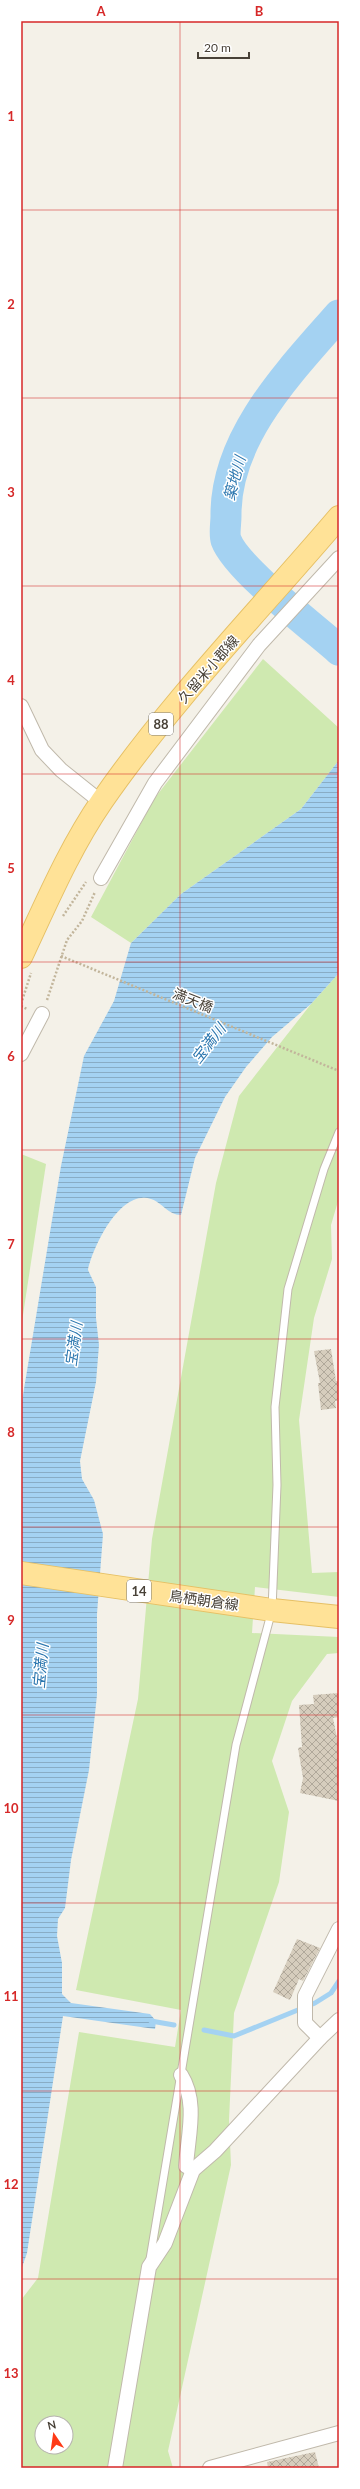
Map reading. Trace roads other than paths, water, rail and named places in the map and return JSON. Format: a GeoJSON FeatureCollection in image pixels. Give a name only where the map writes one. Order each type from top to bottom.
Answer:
{"type":"FeatureCollection","features":[{"type":"Feature","properties":{"kind":"main road","name":"久留米小郡線"},"geometry":{"type":"LineString","coordinates":[[27,963],[64,866],[101,802],[145,742],[339,517]]}},
{"type":"Feature","properties":{"kind":"main road","name":"鳥栖朝倉線"},"geometry":{"type":"LineString","coordinates":[[21,1574],[265,1609],[339,1617]]}},
{"type":"Feature","properties":{"kind":"street"},"geometry":{"type":"LineString","coordinates":[[101,878],[155,783],[259,645],[339,558]]}},
{"type":"Feature","properties":{"kind":"street"},"geometry":{"type":"LineString","coordinates":[[21,706],[42,750],[61,770],[101,802]]}},
{"type":"Feature","properties":{"kind":"street"},"geometry":{"type":"LineString","coordinates":[[21,1054],[42,1014]]}},
{"type":"Feature","properties":{"kind":"street"},"geometry":{"type":"LineString","coordinates":[[320,2038],[305,2024],[305,1996],[339,1929]]}},
{"type":"Feature","properties":{"kind":"street"},"geometry":{"type":"LineString","coordinates":[[115,2468],[149,2267],[165,2243],[193,2170],[215,2151],[320,2038],[339,2020]]}},
{"type":"Feature","properties":{"kind":"street"},"geometry":{"type":"LineString","coordinates":[[181,2075],[188,2085],[191,2106],[186,2166],[193,2170]]}},
{"type":"Feature","properties":{"kind":"street"},"geometry":{"type":"LineString","coordinates":[[210,2468],[339,2433]]}},
{"type":"Feature","properties":{"kind":"lane"},"geometry":{"type":"LineString","coordinates":[[149,2267],[236,1745],[265,1609],[277,1485],[275,1406],[288,1289],[324,1169],[339,1132]]}},
{"type":"Feature","properties":{"kind":"water","name":"宝満川"},"geometry":{"type":"Polygon","coordinates":[[[339,760],[339,973],[311,1004],[272,1037],[246,1067],[225,1097],[195,1158],[181,1215],[169,1211],[151,1199],[140,1198],[129,1203],[119,1211],[102,1235],[88,1270],[96,1287],[96,1318],[99,1345],[96,1382],[80,1461],[82,1479],[94,1500],[103,1534],[97,1614],[97,1695],[89,1770],[71,1860],[65,1908],[58,1919],[57,1936],[62,1963],[62,1994],[71,2003],[150,2014],[156,2021],[155,2029],[63,2016],[27,2253],[21,2270],[21,1407],[61,1166],[84,1056],[114,1001],[131,943],[181,894],[301,809],[339,760]]]}},
{"type":"Feature","properties":{"kind":"waterway","name":"築地川"},"geometry":{"type":"LineString","coordinates":[[339,315],[281,382],[248,432],[236,459],[229,487],[225,532],[226,540],[244,566],[277,597],[339,650]]}},
{"type":"Feature","properties":{"kind":"waterway"},"geometry":{"type":"LineString","coordinates":[[204,2030],[234,2036],[315,2003],[331,1993],[339,1981]]}},
{"type":"Feature","properties":{"kind":"waterway"},"geometry":{"type":"LineString","coordinates":[[151,2021],[174,2025]]}}]}
